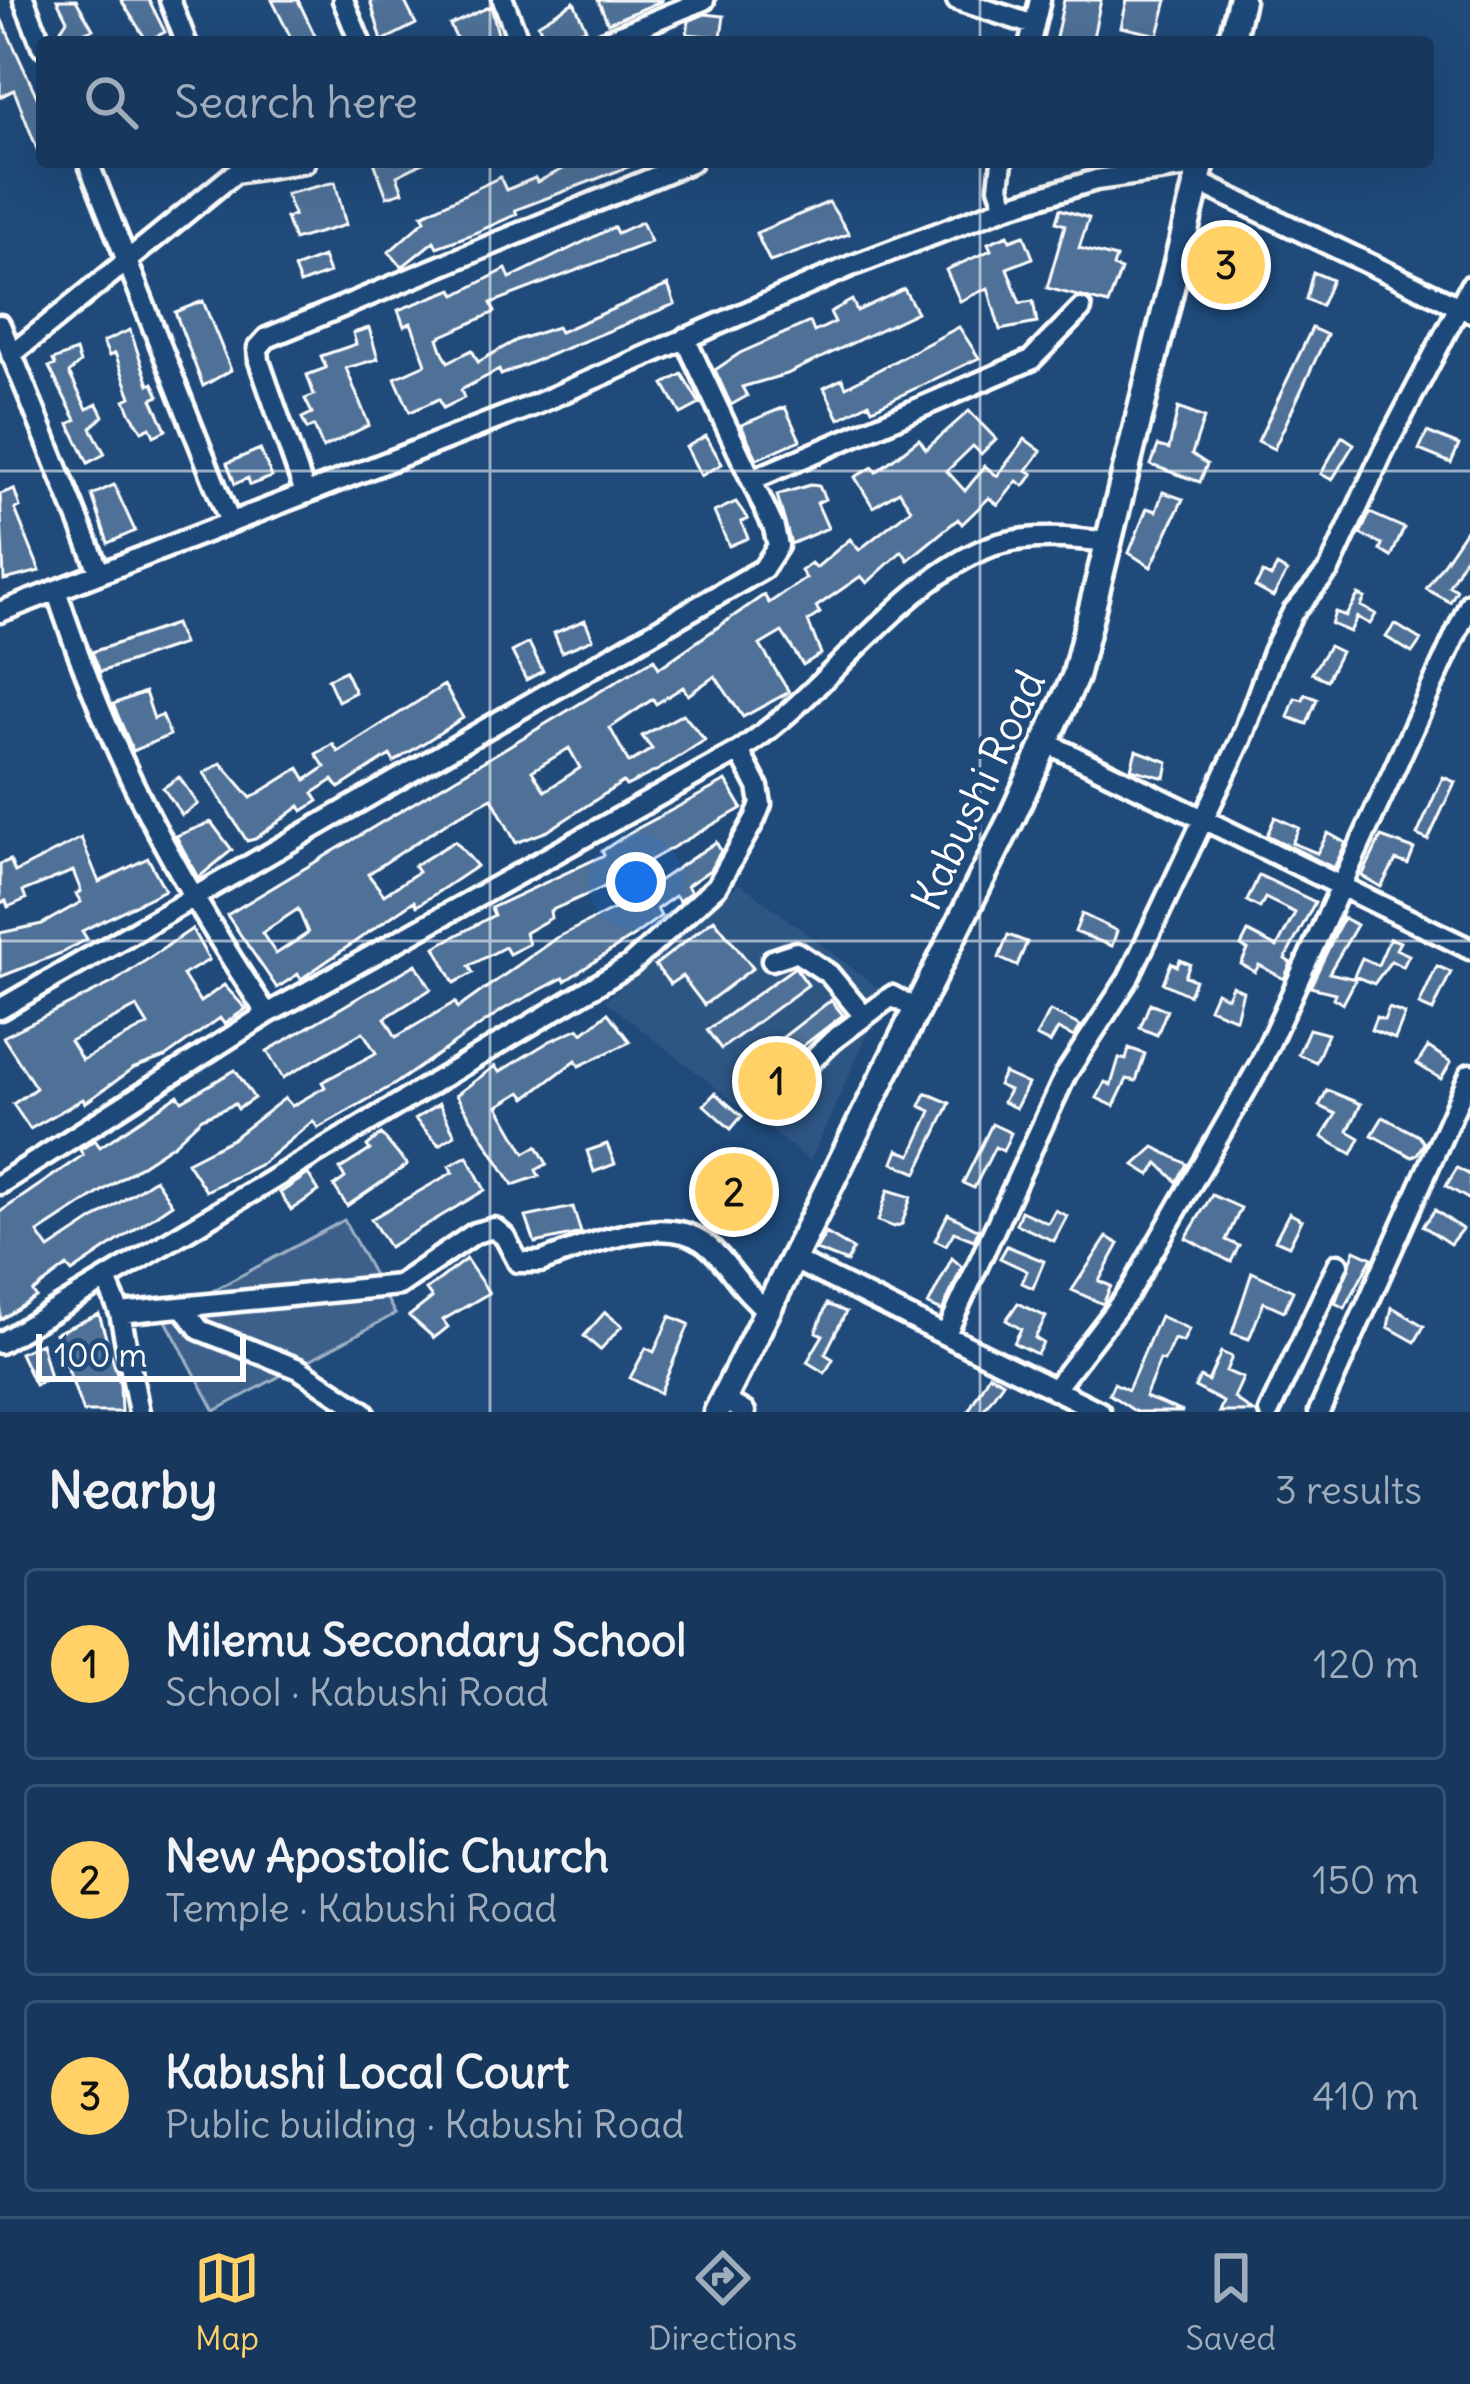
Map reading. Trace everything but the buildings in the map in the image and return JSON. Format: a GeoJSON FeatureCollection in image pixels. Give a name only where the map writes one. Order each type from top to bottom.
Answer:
{"type":"FeatureCollection","features":[{"type":"Feature","properties":{"kind":"main road"},"geometry":{"type":"LineString","coordinates":[[1232,36],[1240,0]]}},
{"type":"Feature","properties":{"kind":"main road","name":"Kabushi Road"},"geometry":{"type":"LineString","coordinates":[[729,1408],[767,1310],[1047,743],[1075,677],[1201,170]]}},
{"type":"Feature","properties":{"kind":"street"},"geometry":{"type":"LineString","coordinates":[[24,0],[38,36]]}},
{"type":"Feature","properties":{"kind":"street"},"geometry":{"type":"LineString","coordinates":[[170,0],[184,36]]}},
{"type":"Feature","properties":{"kind":"street"},"geometry":{"type":"LineString","coordinates":[[343,0],[358,36]]}},
{"type":"Feature","properties":{"kind":"street"},"geometry":{"type":"LineString","coordinates":[[503,0],[517,36]]}},
{"type":"Feature","properties":{"kind":"street"},"geometry":{"type":"LineString","coordinates":[[614,36],[672,6],[704,0]]}},
{"type":"Feature","properties":{"kind":"street"},"geometry":{"type":"LineString","coordinates":[[957,0],[1032,33],[1040,0]]}},
{"type":"Feature","properties":{"kind":"street"},"geometry":{"type":"LineString","coordinates":[[90,168],[229,520]]}},
{"type":"Feature","properties":{"kind":"street"},"geometry":{"type":"LineString","coordinates":[[11,355],[232,168]]}},
{"type":"Feature","properties":{"kind":"street"},"geometry":{"type":"LineString","coordinates":[[304,493],[259,361],[259,348],[267,338],[678,168]]}},
{"type":"Feature","properties":{"kind":"street"},"geometry":{"type":"LineString","coordinates":[[1001,168],[999,187],[1006,207]]}},
{"type":"Feature","properties":{"kind":"street"},"geometry":{"type":"LineString","coordinates":[[0,611],[539,403],[1006,207],[1096,179],[1201,170],[1464,309]]}},
{"type":"Feature","properties":{"kind":"street"},"geometry":{"type":"LineString","coordinates":[[946,1334],[1066,1074],[1128,979],[1240,740],[1283,632],[1329,570],[1464,309],[1470,286]]}},
{"type":"Feature","properties":{"kind":"street"},"geometry":{"type":"LineString","coordinates":[[754,479],[1031,360],[1081,309]]}},
{"type":"Feature","properties":{"kind":"street"},"geometry":{"type":"LineString","coordinates":[[0,326],[99,571]]}},
{"type":"Feature","properties":{"kind":"street"},"geometry":{"type":"LineString","coordinates":[[0,1009],[763,568],[778,546],[754,479],[685,338]]}},
{"type":"Feature","properties":{"kind":"street"},"geometry":{"type":"LineString","coordinates":[[0,1184],[267,1014],[739,751],[830,679],[884,623],[985,548],[1073,538],[1111,543]]}},
{"type":"Feature","properties":{"kind":"street"},"geometry":{"type":"LineString","coordinates":[[56,590],[98,715],[191,900],[267,1014]]}},
{"type":"Feature","properties":{"kind":"street"},"geometry":{"type":"LineString","coordinates":[[1064,1400],[1191,1190],[1259,1066],[1470,603]]}},
{"type":"Feature","properties":{"kind":"street"},"geometry":{"type":"LineString","coordinates":[[1047,743],[1470,949]]}},
{"type":"Feature","properties":{"kind":"street"},"geometry":{"type":"LineString","coordinates":[[0,1342],[630,965],[717,886],[755,819],[761,804],[758,787],[739,751]]}},
{"type":"Feature","properties":{"kind":"street"},"geometry":{"type":"LineString","coordinates":[[772,960],[796,952],[811,958],[863,1015]]}},
{"type":"Feature","properties":{"kind":"street"},"geometry":{"type":"LineString","coordinates":[[774,1097],[863,1015],[892,996],[916,1009]]}},
{"type":"Feature","properties":{"kind":"street"},"geometry":{"type":"LineString","coordinates":[[1318,1412],[1470,1074]]}},
{"type":"Feature","properties":{"kind":"street"},"geometry":{"type":"LineString","coordinates":[[121,1313],[400,1286],[475,1233],[494,1228],[505,1237],[518,1262],[539,1262],[665,1230],[701,1240],[742,1292],[767,1310]]}},
{"type":"Feature","properties":{"kind":"street"},"geometry":{"type":"LineString","coordinates":[[792,1259],[946,1334],[1064,1400],[1100,1412]]}},
{"type":"Feature","properties":{"kind":"street"},"geometry":{"type":"LineString","coordinates":[[1269,1412],[1338,1264]]}},
{"type":"Feature","properties":{"kind":"street"},"geometry":{"type":"LineString","coordinates":[[107,1282],[121,1313],[140,1412]]}},
{"type":"Feature","properties":{"kind":"street"},"geometry":{"type":"LineString","coordinates":[[184,1310],[200,1330],[299,1370],[364,1412]]}},
{"type":"Feature","properties":{"kind":"shaded area"},"geometry":{"type":"Polygon","coordinates":[[[740,883],[886,994],[810,1161],[605,1001],[740,883]]]}},
{"type":"Feature","properties":{"kind":"shaded area"},"geometry":{"type":"Polygon","coordinates":[[[344,1220],[395,1314],[215,1411],[164,1317],[344,1220]]]}},
{"type":"Feature","properties":{"kind":"place","name":"Kabushi Local Court"},"geometry":{"type":"Point","coordinates":[1226,265]}},
{"type":"Feature","properties":{"kind":"place","name":"Milemu Secondary School"},"geometry":{"type":"Point","coordinates":[777,1081]}},
{"type":"Feature","properties":{"kind":"place","name":"New Apostolic Church"},"geometry":{"type":"Point","coordinates":[734,1192]}}]}
